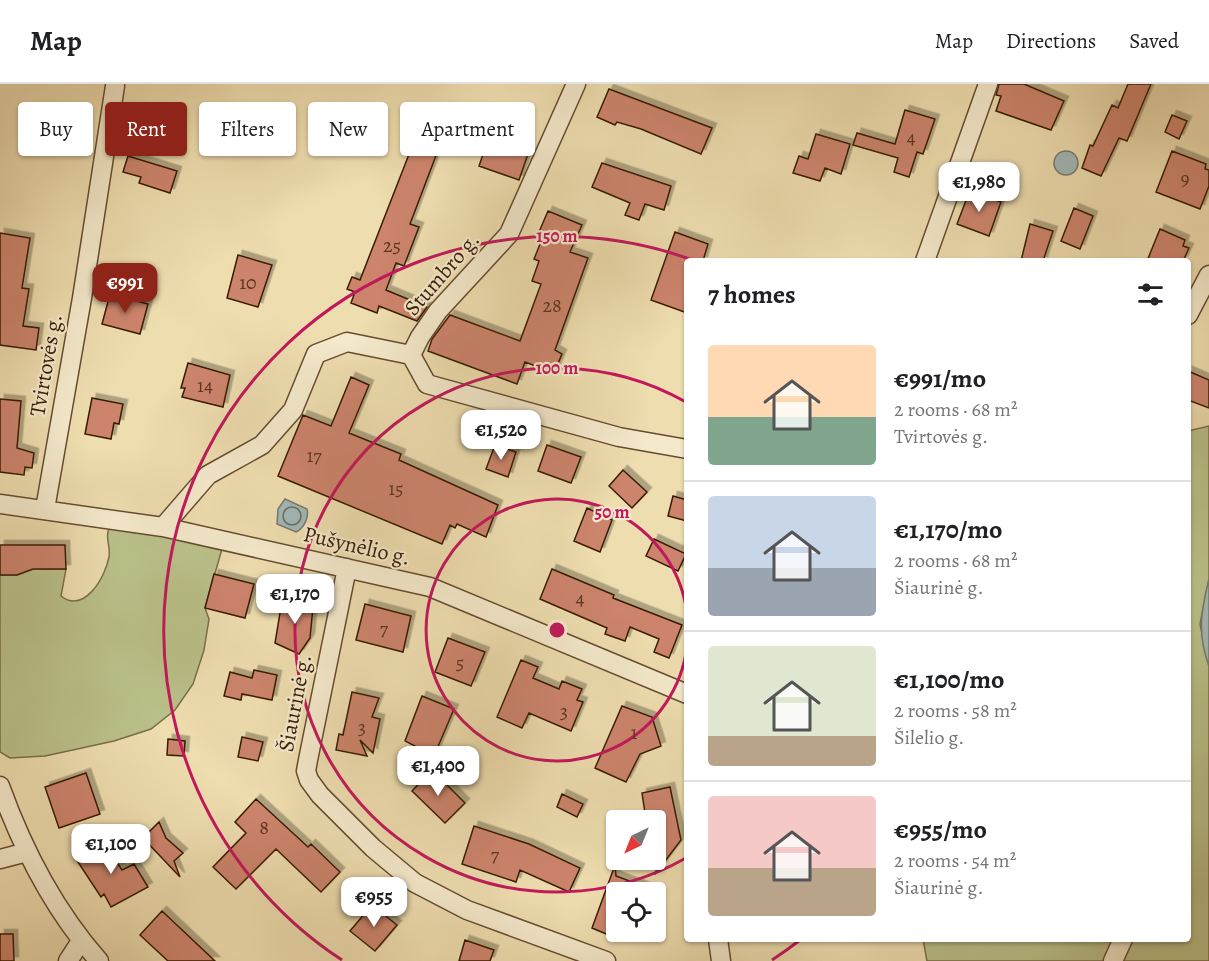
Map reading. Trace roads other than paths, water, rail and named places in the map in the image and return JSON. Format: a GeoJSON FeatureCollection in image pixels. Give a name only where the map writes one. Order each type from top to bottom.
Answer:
{"type":"FeatureCollection","features":[{"type":"Feature","properties":{"kind":"street","name":"Stumbro g."},"geometry":{"type":"LineString","coordinates":[[411,355],[438,310],[509,234],[576,84]]}},
{"type":"Feature","properties":{"kind":"street"},"geometry":{"type":"LineString","coordinates":[[926,258],[988,84]]}},
{"type":"Feature","properties":{"kind":"street","name":"Tvirtovės g."},"geometry":{"type":"LineString","coordinates":[[45,509],[80,310],[115,86]]}},
{"type":"Feature","properties":{"kind":"street"},"geometry":{"type":"LineString","coordinates":[[1191,309],[1209,275]]}},
{"type":"Feature","properties":{"kind":"street"},"geometry":{"type":"LineString","coordinates":[[163,526],[208,475],[262,445],[294,410],[316,354],[347,342],[411,355],[427,384],[619,437],[684,448]]}},
{"type":"Feature","properties":{"kind":"street","name":"Pušynėlio g."},"geometry":{"type":"LineString","coordinates":[[0,504],[163,526],[430,587],[684,693]]}},
{"type":"Feature","properties":{"kind":"street","name":"Šiaurinė g."},"geometry":{"type":"LineString","coordinates":[[347,568],[306,771],[309,780],[320,795],[373,848],[426,890],[467,910],[606,961]]}},
{"type":"Feature","properties":{"kind":"street"},"geometry":{"type":"LineString","coordinates":[[0,786],[27,852],[81,940],[99,961]]}},
{"type":"Feature","properties":{"kind":"street"},"geometry":{"type":"LineString","coordinates":[[0,859],[27,852]]}},
{"type":"Feature","properties":{"kind":"street"},"geometry":{"type":"LineString","coordinates":[[68,961],[81,940]]}},
{"type":"Feature","properties":{"kind":"street"},"geometry":{"type":"LineString","coordinates":[[718,942],[721,961]]}},
{"type":"Feature","properties":{"kind":"street"},"geometry":{"type":"LineString","coordinates":[[1113,961],[1122,942]]}},
{"type":"Feature","properties":{"kind":"water"},"geometry":{"type":"Polygon","coordinates":[[[1066,151],[1075,154],[1078,163],[1075,172],[1066,175],[1057,172],[1054,163],[1057,154],[1066,151]]]}},
{"type":"Feature","properties":{"kind":"water"},"geometry":{"type":"Polygon","coordinates":[[[285,499],[307,509],[305,522],[296,532],[277,524],[278,509],[285,499]]]}},
{"type":"Feature","properties":{"kind":"water"},"geometry":{"type":"Polygon","coordinates":[[[1209,579],[1209,666],[1203,643],[1202,622],[1209,579]]]}}]}
